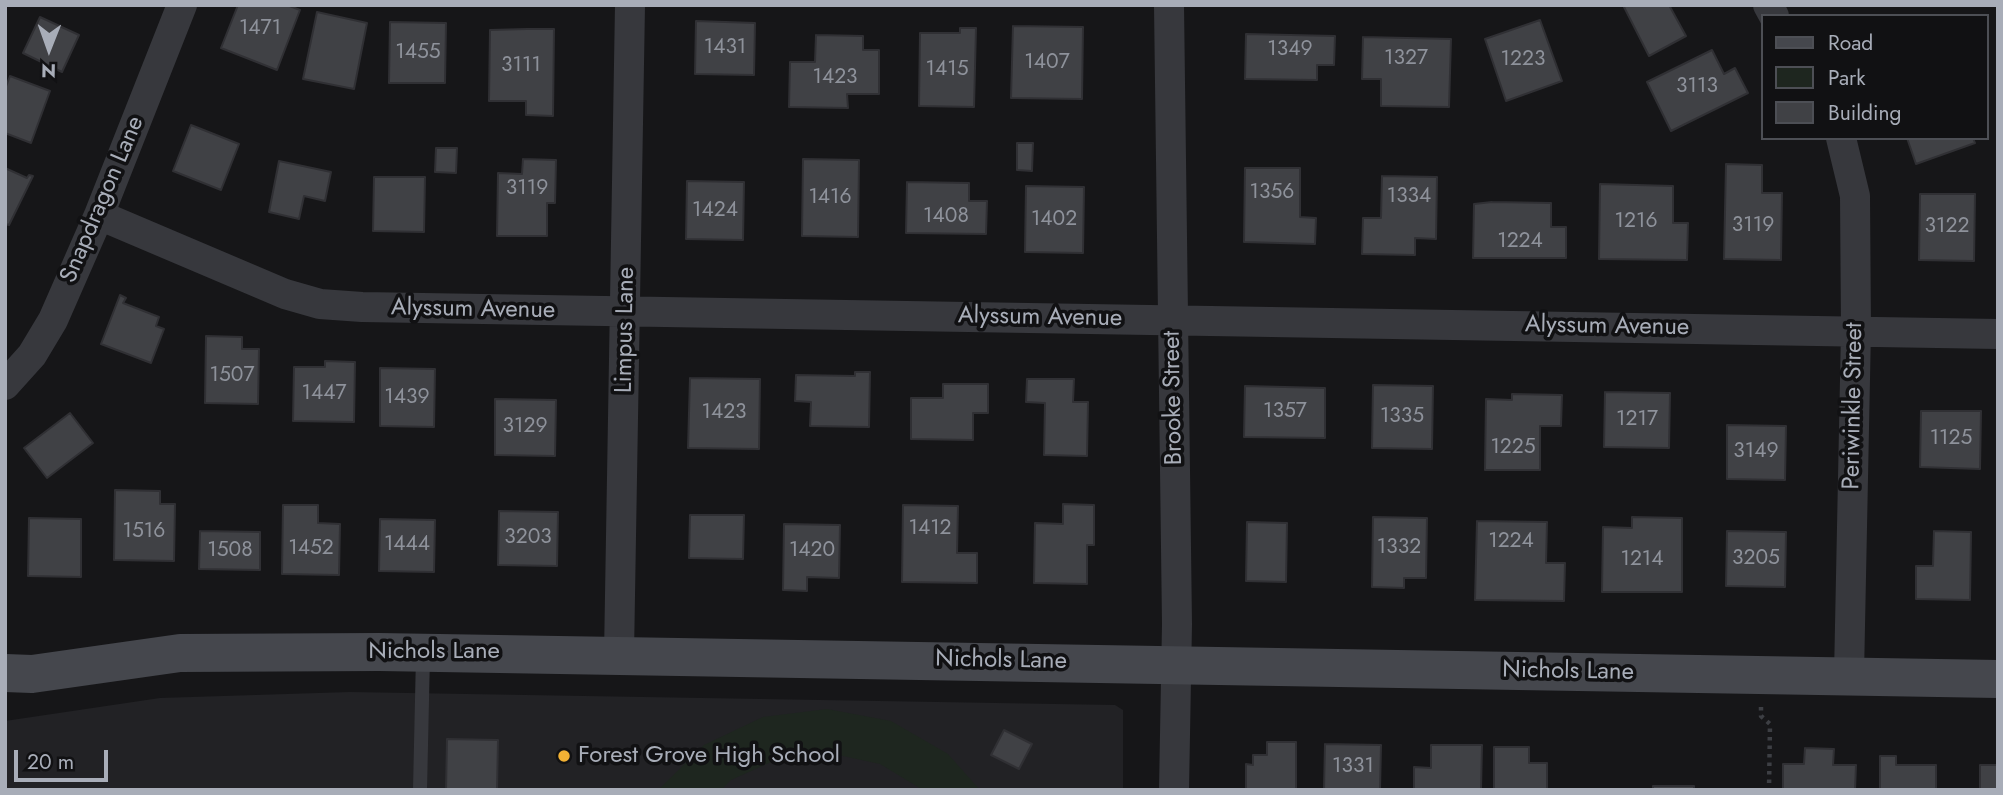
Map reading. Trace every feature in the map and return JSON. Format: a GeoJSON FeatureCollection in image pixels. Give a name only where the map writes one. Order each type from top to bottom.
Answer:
{"type":"FeatureCollection","features":[{"type":"Feature","properties":{"kind":"street","name":"Snapdragon Lane"},"geometry":{"type":"LineString","coordinates":[[5,385],[32,355],[53,320],[99,215],[182,5]]}},
{"type":"Feature","properties":{"kind":"street","name":"Limpus Lane"},"geometry":{"type":"LineString","coordinates":[[619,654],[630,5]]}},
{"type":"Feature","properties":{"kind":"street","name":"Brooke Street"},"geometry":{"type":"LineString","coordinates":[[1169,5],[1177,665],[1174,790]]}},
{"type":"Feature","properties":{"kind":"street","name":"Periwinkle Street"},"geometry":{"type":"LineString","coordinates":[[1842,140],[1849,161],[1855,196],[1856,330],[1849,675]]}},
{"type":"Feature","properties":{"kind":"street","name":"Alyssum Avenue"},"geometry":{"type":"LineString","coordinates":[[99,215],[285,294],[320,304],[626,313],[1998,334]]}},
{"type":"Feature","properties":{"kind":"street","name":"Nichols Lane"},"geometry":{"type":"LineString","coordinates":[[5,673],[32,674],[180,653],[423,652],[1998,679]]}},
{"type":"Feature","properties":{"kind":"lane"},"geometry":{"type":"LineString","coordinates":[[420,790],[423,652]]}},
{"type":"Feature","properties":{"kind":"path"},"geometry":{"type":"LineString","coordinates":[[1761,675],[1761,716],[1770,724],[1769,790]]}},
{"type":"Feature","properties":{"kind":"shaded area","name":"Forest Grove High School"},"geometry":{"type":"Polygon","coordinates":[[[350,692],[1115,705],[1123,710],[1123,790],[5,790],[5,721],[160,698],[350,692]]]}},
{"type":"Feature","properties":{"kind":"green space"},"geometry":{"type":"Polygon","coordinates":[[[827,709],[891,721],[948,754],[980,790],[923,790],[880,764],[829,753],[778,759],[731,780],[721,790],[658,790],[704,745],[763,717],[827,709]]]}},
{"type":"Feature","properties":{"kind":"building"},"geometry":{"type":"Polygon","coordinates":[[[238,5],[287,5],[300,10],[277,70],[221,48],[238,5]]]}},
{"type":"Feature","properties":{"kind":"building"},"geometry":{"type":"Polygon","coordinates":[[[1623,5],[1669,5],[1686,36],[1649,56],[1623,5]]]}},
{"type":"Feature","properties":{"kind":"building"},"geometry":{"type":"Polygon","coordinates":[[[317,12],[367,23],[354,89],[303,79],[317,12]]]}},
{"type":"Feature","properties":{"kind":"building"},"geometry":{"type":"Polygon","coordinates":[[[40,17],[79,35],[62,72],[23,53],[40,17]]]}},
{"type":"Feature","properties":{"kind":"building"},"geometry":{"type":"Polygon","coordinates":[[[1540,20],[1562,81],[1506,101],[1485,39],[1540,20]]]}},
{"type":"Feature","properties":{"kind":"building"},"geometry":{"type":"Polygon","coordinates":[[[696,21],[755,23],[754,75],[695,74],[696,21]]]}},
{"type":"Feature","properties":{"kind":"building"},"geometry":{"type":"Polygon","coordinates":[[[390,22],[446,23],[445,83],[389,83],[390,22]]]}},
{"type":"Feature","properties":{"kind":"building"},"geometry":{"type":"Polygon","coordinates":[[[1013,26],[1083,27],[1082,99],[1011,98],[1013,26]]]}},
{"type":"Feature","properties":{"kind":"building"},"geometry":{"type":"Polygon","coordinates":[[[960,28],[976,28],[974,107],[919,106],[920,33],[960,33],[960,28]]]}},
{"type":"Feature","properties":{"kind":"building"},"geometry":{"type":"Polygon","coordinates":[[[554,29],[553,116],[526,115],[526,101],[489,101],[490,30],[554,29]]]}},
{"type":"Feature","properties":{"kind":"building"},"geometry":{"type":"Polygon","coordinates":[[[1246,34],[1335,36],[1334,65],[1317,65],[1317,80],[1245,79],[1246,34]]]}},
{"type":"Feature","properties":{"kind":"building"},"geometry":{"type":"Polygon","coordinates":[[[816,35],[863,36],[863,50],[879,50],[879,94],[847,94],[848,108],[789,107],[790,62],[815,62],[816,35]]]}},
{"type":"Feature","properties":{"kind":"building"},"geometry":{"type":"Polygon","coordinates":[[[1363,37],[1451,39],[1449,107],[1381,106],[1381,79],[1362,79],[1363,37]]]}},
{"type":"Feature","properties":{"kind":"building"},"geometry":{"type":"Polygon","coordinates":[[[1712,50],[1724,74],[1735,68],[1748,93],[1671,131],[1647,82],[1712,50]]]}},
{"type":"Feature","properties":{"kind":"building"},"geometry":{"type":"Polygon","coordinates":[[[10,76],[50,91],[31,143],[5,133],[5,89],[10,76]]]}},
{"type":"Feature","properties":{"kind":"building"},"geometry":{"type":"Polygon","coordinates":[[[191,125],[239,144],[221,190],[173,171],[191,125]]]}},
{"type":"Feature","properties":{"kind":"building"},"geometry":{"type":"Polygon","coordinates":[[[1908,140],[1974,140],[1975,143],[1916,164],[1908,140]]]}},
{"type":"Feature","properties":{"kind":"building"},"geometry":{"type":"Polygon","coordinates":[[[1017,143],[1033,143],[1032,171],[1017,170],[1017,143]]]}},
{"type":"Feature","properties":{"kind":"building"},"geometry":{"type":"Polygon","coordinates":[[[436,148],[457,148],[456,173],[435,172],[436,148]]]}},
{"type":"Feature","properties":{"kind":"building"},"geometry":{"type":"Polygon","coordinates":[[[523,159],[556,160],[555,203],[547,203],[547,236],[497,236],[498,173],[522,174],[523,159]]]}},
{"type":"Feature","properties":{"kind":"building"},"geometry":{"type":"Polygon","coordinates":[[[803,159],[859,160],[858,237],[802,236],[803,159]]]}},
{"type":"Feature","properties":{"kind":"building"},"geometry":{"type":"Polygon","coordinates":[[[279,161],[331,172],[325,201],[304,196],[299,219],[269,212],[279,161]]]}},
{"type":"Feature","properties":{"kind":"building"},"geometry":{"type":"Polygon","coordinates":[[[1726,164],[1762,165],[1762,193],[1782,193],[1781,260],[1724,259],[1726,164]]]}},
{"type":"Feature","properties":{"kind":"building"},"geometry":{"type":"Polygon","coordinates":[[[5,168],[27,178],[29,175],[33,176],[9,225],[5,224],[5,168]]]}},
{"type":"Feature","properties":{"kind":"building"},"geometry":{"type":"Polygon","coordinates":[[[1245,168],[1300,168],[1300,217],[1316,218],[1315,244],[1244,242],[1245,168]]]}},
{"type":"Feature","properties":{"kind":"building"},"geometry":{"type":"Polygon","coordinates":[[[1382,176],[1437,177],[1436,239],[1415,238],[1415,255],[1362,254],[1363,218],[1381,218],[1382,176]]]}},
{"type":"Feature","properties":{"kind":"building"},"geometry":{"type":"Polygon","coordinates":[[[374,177],[425,177],[424,232],[373,231],[374,177]]]}},
{"type":"Feature","properties":{"kind":"building"},"geometry":{"type":"Polygon","coordinates":[[[687,181],[744,182],[743,240],[686,239],[687,181]]]}},
{"type":"Feature","properties":{"kind":"building"},"geometry":{"type":"Polygon","coordinates":[[[907,182],[969,183],[969,201],[987,201],[986,234],[906,233],[907,182]]]}},
{"type":"Feature","properties":{"kind":"building"},"geometry":{"type":"Polygon","coordinates":[[[1600,184],[1673,186],[1673,223],[1688,223],[1687,260],[1599,259],[1600,184]]]}},
{"type":"Feature","properties":{"kind":"building"},"geometry":{"type":"Polygon","coordinates":[[[1026,186],[1084,187],[1083,253],[1025,252],[1026,186]]]}},
{"type":"Feature","properties":{"kind":"building"},"geometry":{"type":"Polygon","coordinates":[[[1920,194],[1975,194],[1974,261],[1919,260],[1920,194]]]}},
{"type":"Feature","properties":{"kind":"building"},"geometry":{"type":"Polygon","coordinates":[[[1551,203],[1551,227],[1566,227],[1566,258],[1473,258],[1474,204],[1551,203]]]}},
{"type":"Feature","properties":{"kind":"building"},"geometry":{"type":"Polygon","coordinates":[[[120,295],[126,298],[123,303],[159,317],[156,326],[164,329],[151,363],[101,344],[120,295]]]}},
{"type":"Feature","properties":{"kind":"building"},"geometry":{"type":"Polygon","coordinates":[[[206,336],[242,337],[242,349],[259,349],[258,404],[205,403],[206,336]]]}},
{"type":"Feature","properties":{"kind":"building"},"geometry":{"type":"Polygon","coordinates":[[[325,361],[355,362],[354,422],[293,421],[294,367],[325,367],[325,361]]]}},
{"type":"Feature","properties":{"kind":"building"},"geometry":{"type":"Polygon","coordinates":[[[380,368],[435,369],[434,427],[380,426],[380,368]]]}},
{"type":"Feature","properties":{"kind":"building"},"geometry":{"type":"Polygon","coordinates":[[[855,372],[870,372],[869,427],[810,426],[811,402],[795,401],[796,375],[855,376],[855,372]]]}},
{"type":"Feature","properties":{"kind":"building"},"geometry":{"type":"Polygon","coordinates":[[[690,378],[760,379],[759,449],[688,448],[690,378]]]}},
{"type":"Feature","properties":{"kind":"building"},"geometry":{"type":"Polygon","coordinates":[[[1027,379],[1074,379],[1073,402],[1088,402],[1087,456],[1044,455],[1045,403],[1026,402],[1027,379]]]}},
{"type":"Feature","properties":{"kind":"building"},"geometry":{"type":"Polygon","coordinates":[[[943,384],[988,384],[988,413],[973,413],[973,440],[911,439],[911,398],[943,398],[943,384]]]}},
{"type":"Feature","properties":{"kind":"building"},"geometry":{"type":"Polygon","coordinates":[[[1373,385],[1433,386],[1432,449],[1372,448],[1373,385]]]}},
{"type":"Feature","properties":{"kind":"building"},"geometry":{"type":"Polygon","coordinates":[[[1245,386],[1325,388],[1325,438],[1244,437],[1245,386]]]}},
{"type":"Feature","properties":{"kind":"building"},"geometry":{"type":"Polygon","coordinates":[[[1605,392],[1670,393],[1669,448],[1604,447],[1605,392]]]}},
{"type":"Feature","properties":{"kind":"building"},"geometry":{"type":"Polygon","coordinates":[[[1512,394],[1562,395],[1561,426],[1540,426],[1540,470],[1485,470],[1486,399],[1512,400],[1512,394]]]}},
{"type":"Feature","properties":{"kind":"building"},"geometry":{"type":"Polygon","coordinates":[[[495,399],[556,400],[555,456],[495,455],[495,399]]]}},
{"type":"Feature","properties":{"kind":"building"},"geometry":{"type":"Polygon","coordinates":[[[1921,411],[1981,411],[1980,469],[1920,467],[1921,411]]]}},
{"type":"Feature","properties":{"kind":"building"},"geometry":{"type":"Polygon","coordinates":[[[70,413],[93,443],[47,478],[24,448],[70,413]]]}},
{"type":"Feature","properties":{"kind":"building"},"geometry":{"type":"Polygon","coordinates":[[[1727,425],[1786,426],[1785,480],[1727,479],[1727,425]]]}},
{"type":"Feature","properties":{"kind":"building"},"geometry":{"type":"Polygon","coordinates":[[[115,490],[160,491],[160,504],[175,504],[174,561],[114,560],[115,490]]]}},
{"type":"Feature","properties":{"kind":"building"},"geometry":{"type":"Polygon","coordinates":[[[1063,504],[1094,505],[1094,545],[1087,545],[1087,584],[1034,583],[1035,523],[1063,524],[1063,504]]]}},
{"type":"Feature","properties":{"kind":"building"},"geometry":{"type":"Polygon","coordinates":[[[283,505],[318,505],[318,523],[340,524],[339,575],[282,574],[283,505]]]}},
{"type":"Feature","properties":{"kind":"building"},"geometry":{"type":"Polygon","coordinates":[[[903,505],[958,506],[957,553],[977,553],[977,583],[902,582],[903,505]]]}},
{"type":"Feature","properties":{"kind":"building"},"geometry":{"type":"Polygon","coordinates":[[[499,511],[558,512],[557,566],[498,565],[499,511]]]}},
{"type":"Feature","properties":{"kind":"building"},"geometry":{"type":"Polygon","coordinates":[[[690,515],[744,515],[743,559],[689,558],[690,515]]]}},
{"type":"Feature","properties":{"kind":"building"},"geometry":{"type":"Polygon","coordinates":[[[1373,517],[1427,518],[1426,578],[1404,578],[1404,588],[1372,587],[1373,517]]]}},
{"type":"Feature","properties":{"kind":"building"},"geometry":{"type":"Polygon","coordinates":[[[1632,517],[1682,518],[1682,592],[1602,592],[1603,527],[1632,528],[1632,517]]]}},
{"type":"Feature","properties":{"kind":"building"},"geometry":{"type":"Polygon","coordinates":[[[29,518],[81,519],[81,577],[28,576],[29,518]]]}},
{"type":"Feature","properties":{"kind":"building"},"geometry":{"type":"Polygon","coordinates":[[[380,519],[435,520],[434,572],[379,571],[380,519]]]}},
{"type":"Feature","properties":{"kind":"building"},"geometry":{"type":"Polygon","coordinates":[[[1477,521],[1547,522],[1546,563],[1565,563],[1564,601],[1475,600],[1477,521]]]}},
{"type":"Feature","properties":{"kind":"building"},"geometry":{"type":"Polygon","coordinates":[[[1247,522],[1287,523],[1286,582],[1246,581],[1247,522]]]}},
{"type":"Feature","properties":{"kind":"building"},"geometry":{"type":"Polygon","coordinates":[[[784,524],[840,525],[839,578],[807,577],[807,591],[783,590],[784,524]]]}},
{"type":"Feature","properties":{"kind":"building"},"geometry":{"type":"Polygon","coordinates":[[[200,531],[260,532],[260,570],[199,569],[200,531]]]}},
{"type":"Feature","properties":{"kind":"building"},"geometry":{"type":"Polygon","coordinates":[[[1727,531],[1786,532],[1785,587],[1726,586],[1727,531]]]}},
{"type":"Feature","properties":{"kind":"building"},"geometry":{"type":"Polygon","coordinates":[[[1934,531],[1971,532],[1970,600],[1916,599],[1916,566],[1933,566],[1934,531]]]}},
{"type":"Feature","properties":{"kind":"building"},"geometry":{"type":"Polygon","coordinates":[[[1004,730],[1032,744],[1019,769],[991,755],[1004,730]]]}},
{"type":"Feature","properties":{"kind":"building"},"geometry":{"type":"Polygon","coordinates":[[[447,739],[498,740],[497,790],[446,790],[447,739]]]}},
{"type":"Feature","properties":{"kind":"building"},"geometry":{"type":"Polygon","coordinates":[[[1267,742],[1296,742],[1296,790],[1246,790],[1246,764],[1253,765],[1253,755],[1267,755],[1267,742]]]}},
{"type":"Feature","properties":{"kind":"building"},"geometry":{"type":"Polygon","coordinates":[[[1325,744],[1381,745],[1380,790],[1324,790],[1325,744]]]}},
{"type":"Feature","properties":{"kind":"building"},"geometry":{"type":"Polygon","coordinates":[[[1431,745],[1482,745],[1481,790],[1414,790],[1414,767],[1431,768],[1431,745]]]}},
{"type":"Feature","properties":{"kind":"building"},"geometry":{"type":"Polygon","coordinates":[[[1494,747],[1529,747],[1529,763],[1547,763],[1547,790],[1494,790],[1494,747]]]}},
{"type":"Feature","properties":{"kind":"building"},"geometry":{"type":"Polygon","coordinates":[[[1805,748],[1834,749],[1833,765],[1856,765],[1855,790],[1783,790],[1783,764],[1804,764],[1805,748]]]}},
{"type":"Feature","properties":{"kind":"building"},"geometry":{"type":"Polygon","coordinates":[[[1880,756],[1896,756],[1896,765],[1936,765],[1936,790],[1880,790],[1880,756]]]}},
{"type":"Feature","properties":{"kind":"building"},"geometry":{"type":"Polygon","coordinates":[[[1980,765],[1998,765],[1998,790],[1980,790],[1980,765]]]}},
{"type":"Feature","properties":{"kind":"building"},"geometry":{"type":"Polygon","coordinates":[[[1653,786],[1694,786],[1694,790],[1653,790],[1653,786]]]}},
{"type":"Feature","properties":{"kind":"place","name":"Forest Grove High School"},"geometry":{"type":"Point","coordinates":[564,756]}}]}
